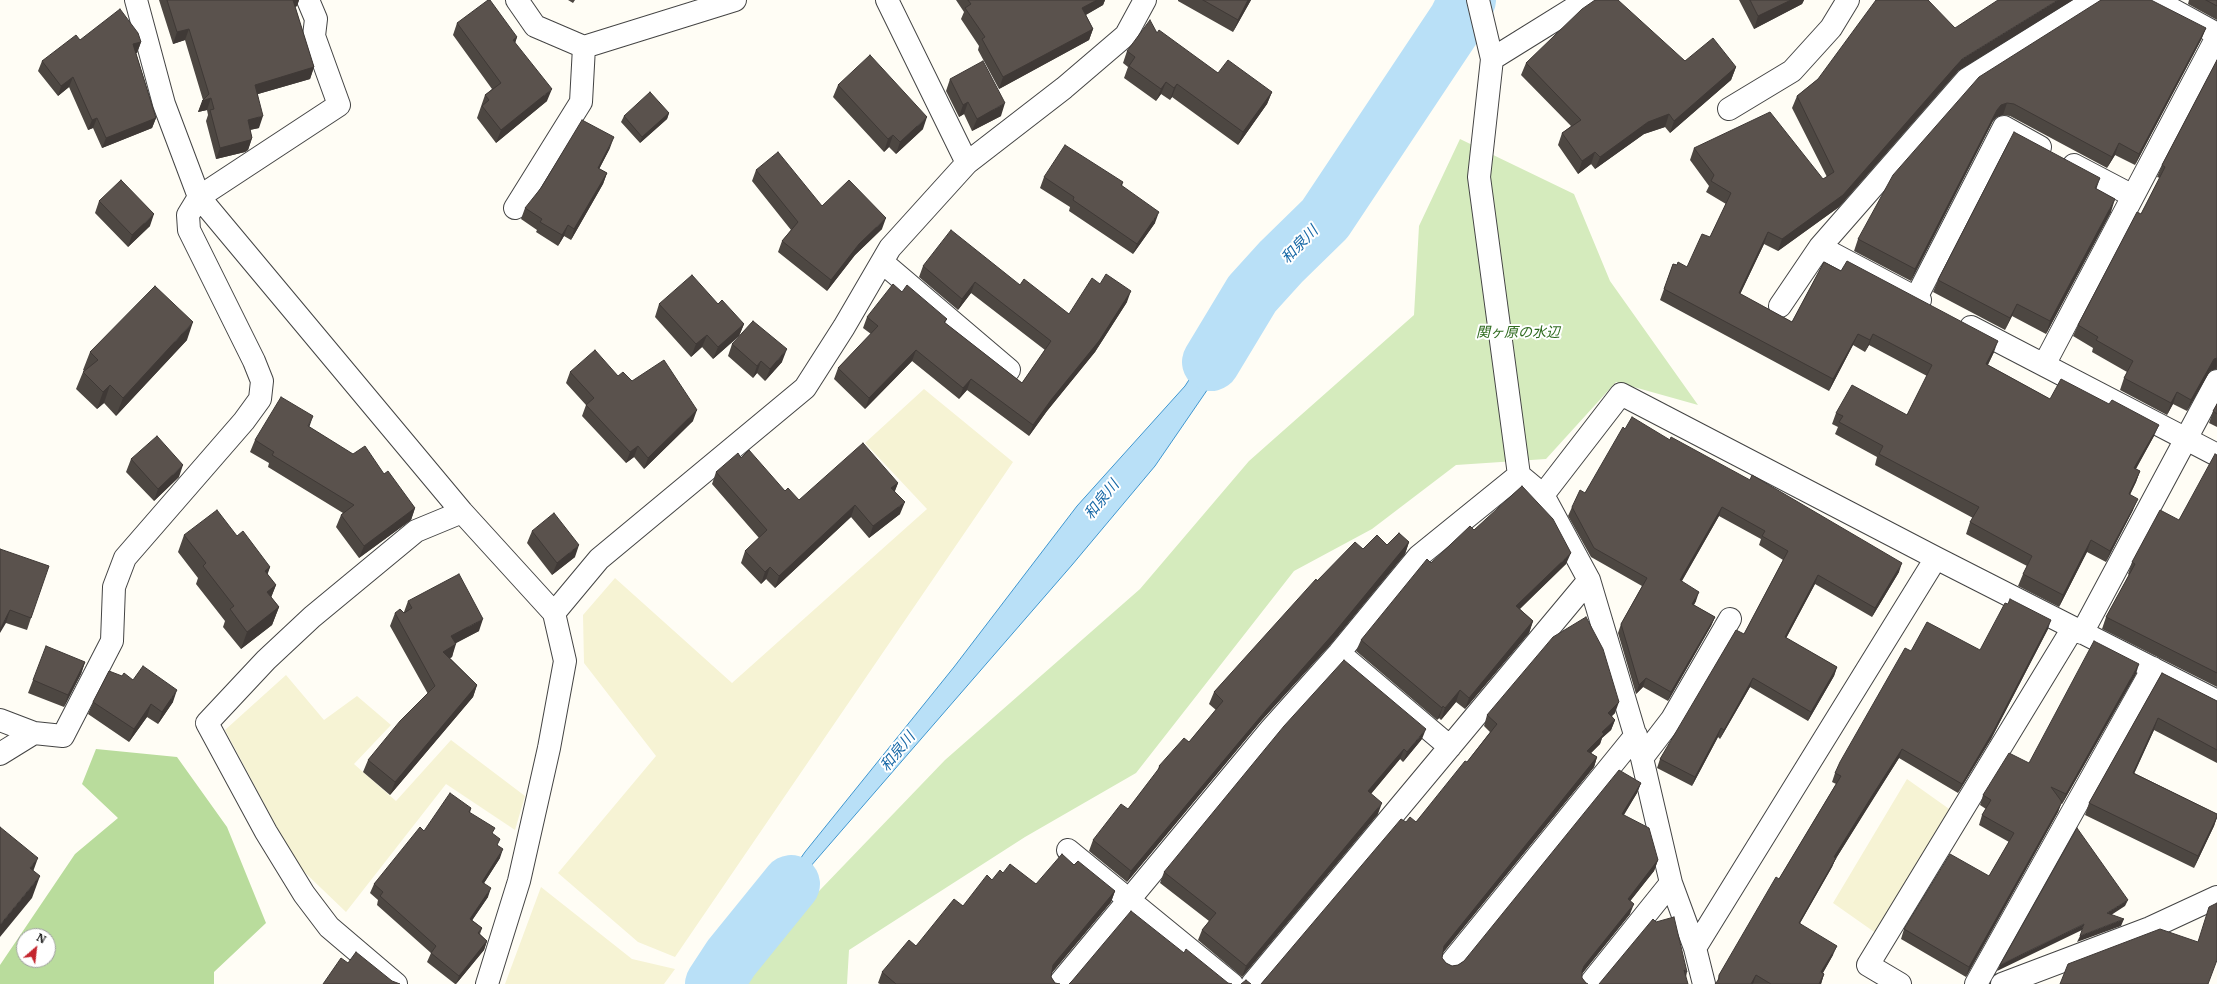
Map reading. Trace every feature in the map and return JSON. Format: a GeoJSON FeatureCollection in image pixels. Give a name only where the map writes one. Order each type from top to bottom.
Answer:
{"type":"FeatureCollection","features":[{"type":"Feature","properties":{"kind":"street"},"geometry":{"type":"LineString","coordinates":[[136,0],[164,104],[199,197],[462,512],[554,613],[565,661],[549,748],[519,881],[487,984]]}},
{"type":"Feature","properties":{"kind":"street"},"geometry":{"type":"LineString","coordinates":[[0,720],[34,732],[63,736],[112,641],[114,587],[125,558],[244,421],[260,399],[262,381],[254,361],[189,230],[188,215],[199,197],[338,104],[314,36],[316,19],[308,0]]}},
{"type":"Feature","properties":{"kind":"street"},"geometry":{"type":"LineString","coordinates":[[517,0],[535,26],[584,47],[735,0]]}},
{"type":"Feature","properties":{"kind":"street"},"geometry":{"type":"LineString","coordinates":[[887,0],[966,163]]}},
{"type":"Feature","properties":{"kind":"street"},"geometry":{"type":"LineString","coordinates":[[554,613],[599,559],[805,388],[844,327],[890,248],[966,163],[1064,88],[1126,34],[1145,0]]}},
{"type":"Feature","properties":{"kind":"street"},"geometry":{"type":"LineString","coordinates":[[1478,0],[1492,59],[1479,177],[1519,475],[1543,495],[1589,580],[1636,735],[1671,883],[1696,948],[1704,984]]}},
{"type":"Feature","properties":{"kind":"street"},"geometry":{"type":"LineString","coordinates":[[1492,59],[1587,0]]}},
{"type":"Feature","properties":{"kind":"street"},"geometry":{"type":"LineString","coordinates":[[1729,109],[1792,70],[1832,28],[1848,0]]}},
{"type":"Feature","properties":{"kind":"street"},"geometry":{"type":"LineString","coordinates":[[1780,306],[1820,247],[1967,79],[2094,0]]}},
{"type":"Feature","properties":{"kind":"street"},"geometry":{"type":"LineString","coordinates":[[2155,0],[2217,34]]}},
{"type":"Feature","properties":{"kind":"street"},"geometry":{"type":"LineString","coordinates":[[2044,365],[2217,38]]}},
{"type":"Feature","properties":{"kind":"street"},"geometry":{"type":"LineString","coordinates":[[515,208],[581,102],[584,47]]}},
{"type":"Feature","properties":{"kind":"street"},"geometry":{"type":"LineString","coordinates":[[1916,298],[2004,127],[2133,196]]}},
{"type":"Feature","properties":{"kind":"street"},"geometry":{"type":"LineString","coordinates":[[1820,247],[1936,308]]}},
{"type":"Feature","properties":{"kind":"street"},"geometry":{"type":"LineString","coordinates":[[882,262],[1009,370]]}},
{"type":"Feature","properties":{"kind":"street"},"geometry":{"type":"LineString","coordinates":[[1956,319],[2217,454]]}},
{"type":"Feature","properties":{"kind":"street"},"geometry":{"type":"LineString","coordinates":[[1900,984],[1868,965],[2078,630],[2187,438],[2217,381]]}},
{"type":"Feature","properties":{"kind":"street"},"geometry":{"type":"LineString","coordinates":[[1543,495],[1622,394],[1936,558],[2217,701]]}},
{"type":"Feature","properties":{"kind":"street"},"geometry":{"type":"LineString","coordinates":[[1059,984],[1271,729],[1339,653],[1419,556],[1519,475]]}},
{"type":"Feature","properties":{"kind":"street"},"geometry":{"type":"LineString","coordinates":[[396,984],[330,927],[304,894],[266,832],[208,723],[266,660],[312,617],[416,531],[462,512]]}},
{"type":"Feature","properties":{"kind":"street"},"geometry":{"type":"LineString","coordinates":[[1696,948],[1936,558]]}},
{"type":"Feature","properties":{"kind":"street"},"geometry":{"type":"LineString","coordinates":[[1252,984],[1589,580]]}},
{"type":"Feature","properties":{"kind":"street"},"geometry":{"type":"LineString","coordinates":[[1642,758],[1672,719],[1730,619]]}},
{"type":"Feature","properties":{"kind":"street"},"geometry":{"type":"LineString","coordinates":[[1339,653],[1450,747]]}},
{"type":"Feature","properties":{"kind":"street"},"geometry":{"type":"LineString","coordinates":[[1976,984],[2153,668]]}},
{"type":"Feature","properties":{"kind":"street"},"geometry":{"type":"LineString","coordinates":[[0,754],[34,732]]}},
{"type":"Feature","properties":{"kind":"street"},"geometry":{"type":"LineString","coordinates":[[1450,964],[1636,735]]}},
{"type":"Feature","properties":{"kind":"street"},"geometry":{"type":"LineString","coordinates":[[1068,850],[1232,984]]}},
{"type":"Feature","properties":{"kind":"street"},"geometry":{"type":"LineString","coordinates":[[1590,984],[1671,883]]}},
{"type":"Feature","properties":{"kind":"street"},"geometry":{"type":"LineString","coordinates":[[2002,984],[2150,928],[2217,897]]}},
{"type":"Feature","properties":{"kind":"shaded area"},"geometry":{"type":"Polygon","coordinates":[[[924,389],[1013,462],[675,957],[638,942],[558,873],[656,756],[584,663],[583,615],[615,578],[732,683],[927,509],[865,443],[924,389]]]}},
{"type":"Feature","properties":{"kind":"shaded area"},"geometry":{"type":"Polygon","coordinates":[[[286,675],[324,720],[357,696],[391,725],[354,764],[396,801],[451,740],[525,796],[515,830],[446,784],[346,912],[297,865],[225,730],[286,675]]]}},
{"type":"Feature","properties":{"kind":"shaded area"},"geometry":{"type":"Polygon","coordinates":[[[1907,779],[1952,811],[1880,936],[1833,903],[1907,779]]]}},
{"type":"Feature","properties":{"kind":"shaded area"},"geometry":{"type":"Polygon","coordinates":[[[541,887],[632,959],[675,969],[664,984],[505,984],[541,887]]]}},
{"type":"Feature","properties":{"kind":"green space","name":"関ヶ原の水辺"},"geometry":{"type":"Polygon","coordinates":[[[1460,139],[1574,194],[1610,281],[1698,405],[1616,382],[1546,459],[1456,465],[1372,529],[1294,571],[1136,773],[1025,837],[849,950],[847,984],[743,984],[795,916],[945,760],[1140,589],[1249,461],[1414,315],[1419,226],[1460,139]]]}},
{"type":"Feature","properties":{"kind":"green space"},"geometry":{"type":"Polygon","coordinates":[[[96,749],[177,757],[227,827],[266,923],[214,972],[214,984],[0,984],[0,965],[16,941],[16,968],[56,968],[56,928],[25,928],[75,854],[118,818],[82,784],[96,749]]]}},
{"type":"Feature","properties":{"kind":"water"},"geometry":{"type":"Polygon","coordinates":[[[1252,294],[1236,348],[1155,466],[1072,565],[731,958],[805,852],[954,667],[1077,506],[1185,386],[1235,309],[1252,294]]]}},
{"type":"Feature","properties":{"kind":"building"},"geometry":{"type":"Polygon","coordinates":[[[167,0],[293,0],[314,67],[255,85],[263,116],[248,120],[252,138],[250,140],[220,148],[210,110],[214,109],[211,98],[202,101],[209,94],[189,29],[177,32],[167,0]]]}},
{"type":"Feature","properties":{"kind":"building"},"geometry":{"type":"Polygon","coordinates":[[[490,0],[517,37],[513,40],[552,89],[501,130],[482,106],[489,100],[485,95],[501,83],[457,23],[490,0]]]}},
{"type":"Feature","properties":{"kind":"building"},"geometry":{"type":"Polygon","coordinates":[[[968,0],[1097,0],[1082,8],[1093,29],[1003,77],[982,39],[985,37],[965,8],[971,4],[968,0]]]}},
{"type":"Feature","properties":{"kind":"building"},"geometry":{"type":"Polygon","coordinates":[[[1203,0],[1248,0],[1238,20],[1203,0]]]}},
{"type":"Feature","properties":{"kind":"building"},"geometry":{"type":"Polygon","coordinates":[[[1595,0],[1618,0],[1685,61],[1713,38],[1736,67],[1674,121],[1669,114],[1648,122],[1600,157],[1595,152],[1582,161],[1562,133],[1581,120],[1526,63],[1582,9],[1595,0]]]}},
{"type":"Feature","properties":{"kind":"building"},"geometry":{"type":"Polygon","coordinates":[[[1750,0],[1791,0],[1758,16],[1750,0]]]}},
{"type":"Feature","properties":{"kind":"building"},"geometry":{"type":"Polygon","coordinates":[[[1876,0],[1928,0],[1955,28],[1998,0],[2058,0],[1962,59],[1843,195],[1782,239],[1768,232],[1739,293],[1792,322],[1824,262],[1841,271],[1847,261],[1998,341],[1986,364],[2050,399],[2061,379],[2109,404],[2112,400],[2159,425],[2134,468],[2140,471],[2129,494],[2138,499],[2110,551],[2091,540],[2063,595],[2023,574],[2032,556],[1970,522],[1979,507],[1879,454],[1883,446],[1839,422],[1843,416],[1836,413],[1852,385],[1907,415],[1932,365],[1873,334],[1870,340],[1858,334],[1833,379],[1664,289],[1673,264],[1677,265],[1678,262],[1687,267],[1702,234],[1710,237],[1731,193],[1711,181],[1714,175],[1694,148],[1770,112],[1823,179],[1834,172],[1797,96],[1818,79],[1876,0]]]}},
{"type":"Feature","properties":{"kind":"building"},"geometry":{"type":"Polygon","coordinates":[[[2101,0],[2151,0],[2206,28],[2139,154],[2119,143],[2112,157],[2014,104],[2007,103],[2001,105],[1997,110],[1915,269],[1858,239],[1893,175],[1979,77],[2101,0]]]}},
{"type":"Feature","properties":{"kind":"building"},"geometry":{"type":"Polygon","coordinates":[[[2206,0],[2217,0],[2217,6],[2206,0]]]}},
{"type":"Feature","properties":{"kind":"building"},"geometry":{"type":"Polygon","coordinates":[[[120,9],[138,33],[141,42],[133,44],[156,118],[106,138],[97,118],[92,120],[73,77],[61,86],[42,61],[76,35],[80,40],[120,9]]]}},
{"type":"Feature","properties":{"kind":"building"},"geometry":{"type":"Polygon","coordinates":[[[1150,20],[1157,33],[1159,30],[1218,73],[1228,60],[1272,92],[1243,132],[1177,84],[1174,88],[1166,82],[1161,89],[1129,66],[1135,57],[1127,51],[1150,20]]]}},
{"type":"Feature","properties":{"kind":"building"},"geometry":{"type":"Polygon","coordinates":[[[870,55],[927,117],[900,142],[893,135],[888,139],[838,85],[870,55]]]}},
{"type":"Feature","properties":{"kind":"building"},"geometry":{"type":"Polygon","coordinates":[[[2217,60],[2217,358],[2214,359],[2191,400],[2177,392],[2171,403],[2124,378],[2133,361],[2096,340],[2098,337],[2078,325],[2137,212],[2141,214],[2165,167],[2162,165],[2217,60]]]}},
{"type":"Feature","properties":{"kind":"building"},"geometry":{"type":"Polygon","coordinates":[[[983,61],[1005,103],[977,119],[968,102],[963,105],[950,79],[983,61]]]}},
{"type":"Feature","properties":{"kind":"building"},"geometry":{"type":"Polygon","coordinates":[[[650,92],[669,113],[642,137],[624,116],[650,92]]]}},
{"type":"Feature","properties":{"kind":"building"},"geometry":{"type":"Polygon","coordinates":[[[582,120],[614,137],[598,168],[607,173],[574,229],[568,225],[562,235],[540,222],[542,219],[525,208],[541,188],[582,120]]]}},
{"type":"Feature","properties":{"kind":"building"},"geometry":{"type":"Polygon","coordinates":[[[2014,132],[2100,178],[2095,188],[2115,199],[2050,321],[2017,304],[2010,318],[1938,280],[2014,132]]]}},
{"type":"Feature","properties":{"kind":"building"},"geometry":{"type":"Polygon","coordinates":[[[1065,145],[1123,182],[1121,185],[1159,212],[1137,244],[1073,200],[1074,197],[1044,177],[1065,145]]]}},
{"type":"Feature","properties":{"kind":"building"},"geometry":{"type":"Polygon","coordinates":[[[778,152],[822,206],[849,180],[886,218],[859,244],[831,280],[782,241],[798,222],[756,170],[778,152]]]}},
{"type":"Feature","properties":{"kind":"building"},"geometry":{"type":"Polygon","coordinates":[[[121,180],[154,214],[132,235],[99,201],[121,180]]]}},
{"type":"Feature","properties":{"kind":"building"},"geometry":{"type":"Polygon","coordinates":[[[951,230],[1020,285],[1024,279],[1069,314],[1092,278],[1100,284],[1106,274],[1131,291],[1099,341],[1051,400],[1033,425],[971,379],[963,388],[916,350],[869,398],[838,368],[878,326],[867,317],[893,284],[902,292],[907,285],[947,319],[944,322],[1022,383],[1051,341],[975,282],[962,299],[923,266],[951,230]]]}},
{"type":"Feature","properties":{"kind":"building"},"geometry":{"type":"Polygon","coordinates":[[[692,275],[718,304],[722,300],[744,324],[718,347],[707,335],[696,344],[659,304],[692,275]]]}},
{"type":"Feature","properties":{"kind":"building"},"geometry":{"type":"Polygon","coordinates":[[[155,286],[193,322],[123,398],[110,385],[103,392],[83,372],[98,360],[90,352],[155,286]]]}},
{"type":"Feature","properties":{"kind":"building"},"geometry":{"type":"Polygon","coordinates":[[[753,321],[787,349],[770,369],[761,361],[757,366],[732,344],[753,321]]]}},
{"type":"Feature","properties":{"kind":"building"},"geometry":{"type":"Polygon","coordinates":[[[595,350],[618,376],[623,372],[632,381],[664,360],[697,410],[648,458],[638,446],[630,452],[586,405],[594,398],[570,372],[595,350]]]}},
{"type":"Feature","properties":{"kind":"building"},"geometry":{"type":"Polygon","coordinates":[[[281,397],[313,416],[308,426],[353,454],[365,446],[384,474],[388,471],[415,508],[364,546],[341,515],[354,505],[272,455],[274,452],[255,440],[281,397]]]}},
{"type":"Feature","properties":{"kind":"building"},"geometry":{"type":"Polygon","coordinates":[[[2217,404],[2217,414],[2213,411],[2217,404]]]}},
{"type":"Feature","properties":{"kind":"building"},"geometry":{"type":"Polygon","coordinates":[[[1632,417],[1670,440],[1671,437],[1750,480],[1752,475],[1902,563],[1875,608],[1818,575],[1785,637],[1837,667],[1811,712],[1753,678],[1724,730],[1721,728],[1695,777],[1660,759],[1736,630],[1744,634],[1788,551],[1762,536],[1765,531],[1722,507],[1680,580],[1699,592],[1692,604],[1715,617],[1671,692],[1646,678],[1639,685],[1621,624],[1647,578],[1594,548],[1572,507],[1580,490],[1585,493],[1623,427],[1625,429],[1632,417]]]}},
{"type":"Feature","properties":{"kind":"building"},"geometry":{"type":"Polygon","coordinates":[[[157,436],[183,465],[158,489],[131,459],[157,436]]]}},
{"type":"Feature","properties":{"kind":"building"},"geometry":{"type":"Polygon","coordinates":[[[863,443],[898,483],[891,488],[905,502],[873,526],[855,505],[779,576],[770,567],[765,572],[745,551],[767,530],[716,472],[738,453],[741,458],[749,450],[785,491],[788,488],[799,500],[863,443]]]}},
{"type":"Feature","properties":{"kind":"building"},"geometry":{"type":"Polygon","coordinates":[[[2215,454],[2217,455],[2217,673],[2106,617],[2135,564],[2132,562],[2160,510],[2179,520],[2215,454]]]}},
{"type":"Feature","properties":{"kind":"building"},"geometry":{"type":"Polygon","coordinates":[[[1522,486],[1553,519],[1571,553],[1516,606],[1533,621],[1469,698],[1460,690],[1445,708],[1443,706],[1442,708],[1361,640],[1427,559],[1431,563],[1470,526],[1474,530],[1522,486]]]}},
{"type":"Feature","properties":{"kind":"building"},"geometry":{"type":"Polygon","coordinates":[[[217,510],[237,536],[243,531],[270,567],[265,571],[276,585],[267,592],[279,607],[247,632],[230,609],[234,606],[203,566],[206,563],[184,535],[217,510]]]}},
{"type":"Feature","properties":{"kind":"building"},"geometry":{"type":"Polygon","coordinates":[[[554,513],[579,545],[557,563],[532,531],[554,513]]]}},
{"type":"Feature","properties":{"kind":"building"},"geometry":{"type":"Polygon","coordinates":[[[1399,533],[1409,542],[1334,633],[1266,710],[1131,871],[1093,840],[1121,804],[1128,809],[1160,767],[1159,766],[1184,738],[1189,742],[1223,701],[1214,692],[1316,579],[1317,581],[1355,542],[1363,549],[1377,535],[1387,545],[1399,533]]]}},
{"type":"Feature","properties":{"kind":"building"},"geometry":{"type":"Polygon","coordinates":[[[0,549],[49,566],[31,618],[10,610],[0,629],[0,549]]]}},
{"type":"Feature","properties":{"kind":"building"},"geometry":{"type":"Polygon","coordinates":[[[459,574],[483,619],[451,636],[456,644],[443,652],[477,685],[395,782],[368,760],[400,721],[435,686],[395,613],[400,609],[404,613],[412,608],[408,601],[459,574]]]}},
{"type":"Feature","properties":{"kind":"building"},"geometry":{"type":"Polygon","coordinates":[[[2010,599],[2051,620],[1994,730],[1962,784],[1902,749],[1872,796],[1834,857],[1836,858],[1799,923],[1837,946],[1821,972],[1824,974],[1819,984],[1771,984],[1756,975],[1751,984],[1715,984],[1776,877],[1779,879],[1841,776],[1835,773],[1840,762],[1905,648],[1911,651],[1927,622],[1980,650],[2005,603],[2008,604],[2010,599]]]}},
{"type":"Feature","properties":{"kind":"building"},"geometry":{"type":"Polygon","coordinates":[[[1586,617],[1603,649],[1619,702],[1608,713],[1615,720],[1602,732],[1604,734],[1587,751],[1597,757],[1444,946],[1442,958],[1446,963],[1452,966],[1458,965],[1464,961],[1619,770],[1641,783],[1622,814],[1649,828],[1658,860],[1628,899],[1634,904],[1584,966],[1582,978],[1588,984],[1261,984],[1401,819],[1406,822],[1410,817],[1416,822],[1465,761],[1467,762],[1497,724],[1487,715],[1553,637],[1586,617]]]}},
{"type":"Feature","properties":{"kind":"building"},"geometry":{"type":"Polygon","coordinates":[[[2094,641],[2139,664],[2066,794],[2051,787],[2062,802],[1969,967],[1904,929],[1950,854],[1989,876],[2014,833],[1982,815],[1991,800],[1983,795],[2009,753],[2029,763],[2094,641]]]}},
{"type":"Feature","properties":{"kind":"building"},"geometry":{"type":"Polygon","coordinates":[[[46,646],[85,662],[68,695],[33,680],[46,646]]]}},
{"type":"Feature","properties":{"kind":"building"},"geometry":{"type":"Polygon","coordinates":[[[1344,660],[1426,729],[1407,752],[1404,749],[1368,791],[1382,803],[1246,966],[1202,930],[1216,913],[1164,872],[1284,726],[1344,660]]]}},
{"type":"Feature","properties":{"kind":"building"},"geometry":{"type":"Polygon","coordinates":[[[143,666],[177,690],[162,712],[151,704],[134,729],[93,702],[109,671],[122,676],[124,673],[133,680],[143,666]]]}},
{"type":"Feature","properties":{"kind":"building"},"geometry":{"type":"Polygon","coordinates":[[[2162,673],[2217,701],[2217,750],[2158,718],[2133,773],[2217,814],[2217,817],[2198,856],[2089,803],[2162,673]]]}},
{"type":"Feature","properties":{"kind":"building"},"geometry":{"type":"Polygon","coordinates":[[[450,793],[471,808],[469,812],[495,828],[492,833],[500,839],[497,845],[503,849],[482,882],[491,888],[470,919],[482,928],[478,933],[487,941],[459,976],[431,953],[436,946],[380,896],[383,892],[374,884],[420,827],[424,831],[450,793]]]}},
{"type":"Feature","properties":{"kind":"building"},"geometry":{"type":"Polygon","coordinates":[[[0,827],[38,858],[30,868],[40,876],[0,925],[0,827]]]}},
{"type":"Feature","properties":{"kind":"building"},"geometry":{"type":"Polygon","coordinates":[[[2077,828],[2128,900],[2107,913],[2124,919],[2080,936],[2084,924],[2000,965],[2077,828]]]}},
{"type":"Feature","properties":{"kind":"building"},"geometry":{"type":"Polygon","coordinates":[[[1062,854],[1074,865],[1078,861],[1115,891],[1053,965],[1051,977],[1055,983],[1060,984],[896,984],[882,972],[909,940],[916,946],[954,899],[963,906],[987,875],[992,880],[1000,870],[1003,873],[1010,864],[1036,884],[1062,854]]]}},
{"type":"Feature","properties":{"kind":"building"},"geometry":{"type":"Polygon","coordinates":[[[2217,903],[2217,960],[2208,984],[2060,984],[2068,964],[2160,929],[2198,942],[2209,907],[2217,903]]]}},
{"type":"Feature","properties":{"kind":"building"},"geometry":{"type":"Polygon","coordinates":[[[1131,911],[1184,953],[1186,949],[1228,983],[1232,984],[1069,984],[1131,911]]]}},
{"type":"Feature","properties":{"kind":"building"},"geometry":{"type":"Polygon","coordinates":[[[1674,917],[1687,972],[1684,970],[1688,984],[1599,984],[1653,919],[1656,922],[1674,917]]]}},
{"type":"Feature","properties":{"kind":"building"},"geometry":{"type":"Polygon","coordinates":[[[356,952],[392,981],[400,984],[323,984],[341,958],[348,963],[356,952]]]}},
{"type":"Feature","properties":{"kind":"building"},"geometry":{"type":"Polygon","coordinates":[[[1246,980],[1251,984],[1241,984],[1246,980]]]}},
{"type":"Feature","properties":{"kind":"waterway","name":"和泉川"},"geometry":{"type":"LineString","coordinates":[[1211,362],[1252,294],[1281,262],[1325,219],[1458,19],[1467,0]]}},
{"type":"Feature","properties":{"kind":"waterway","name":"和泉川"},"geometry":{"type":"LineString","coordinates":[[714,984],[731,958],[791,884]]}}]}
